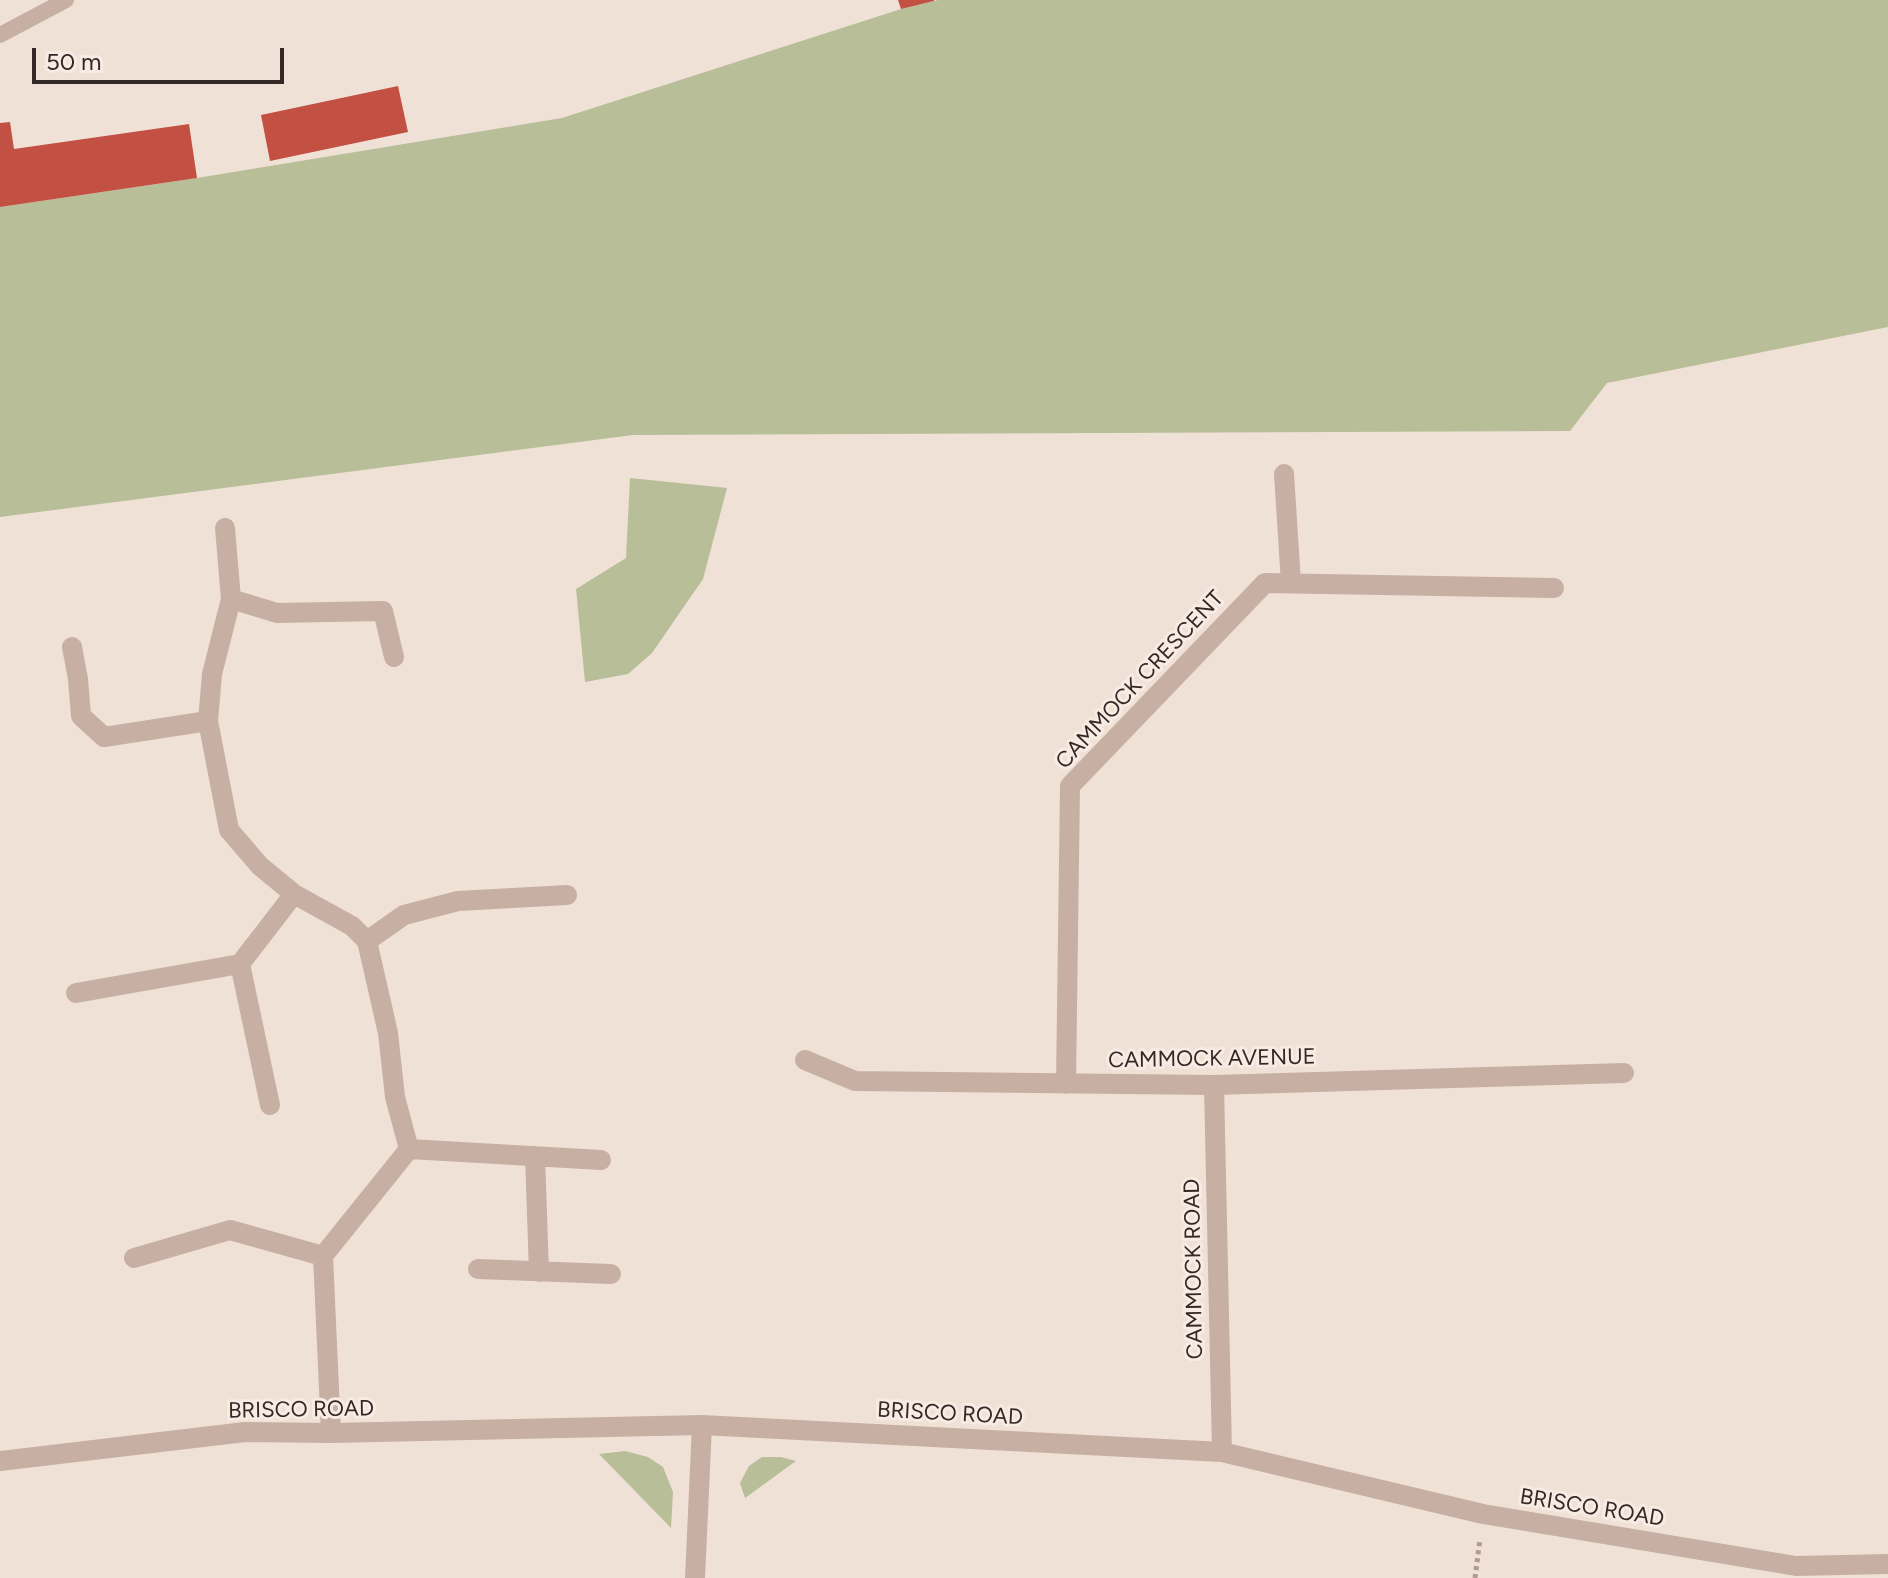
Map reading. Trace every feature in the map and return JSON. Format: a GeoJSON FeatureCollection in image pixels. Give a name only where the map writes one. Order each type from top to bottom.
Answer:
{"type":"FeatureCollection","features":[{"type":"Feature","properties":{"kind":"street"},"geometry":{"type":"LineString","coordinates":[[1284,474],[1291,583]]}},
{"type":"Feature","properties":{"kind":"street"},"geometry":{"type":"LineString","coordinates":[[225,528],[231,599],[212,674],[208,721],[229,830],[260,866],[294,894],[352,926],[367,941],[388,1033],[395,1097],[409,1149]]}},
{"type":"Feature","properties":{"kind":"street","name":"CAMMOCK CRESCENT"},"geometry":{"type":"LineString","coordinates":[[1066,1084],[1070,786],[1265,583],[1554,588]]}},
{"type":"Feature","properties":{"kind":"street"},"geometry":{"type":"LineString","coordinates":[[231,599],[277,613],[383,611],[394,657]]}},
{"type":"Feature","properties":{"kind":"street"},"geometry":{"type":"LineString","coordinates":[[72,647],[81,716],[104,737],[208,721]]}},
{"type":"Feature","properties":{"kind":"street"},"geometry":{"type":"LineString","coordinates":[[76,993],[240,964],[294,894]]}},
{"type":"Feature","properties":{"kind":"street"},"geometry":{"type":"LineString","coordinates":[[367,941],[404,915],[458,901],[567,895]]}},
{"type":"Feature","properties":{"kind":"street"},"geometry":{"type":"LineString","coordinates":[[240,964],[270,1105]]}},
{"type":"Feature","properties":{"kind":"street","name":"CAMMOCK AVENUE"},"geometry":{"type":"LineString","coordinates":[[805,1060],[855,1081],[1214,1085],[1624,1073]]}},
{"type":"Feature","properties":{"kind":"street","name":"CAMMOCK ROAD"},"geometry":{"type":"LineString","coordinates":[[1214,1085],[1222,1452]]}},
{"type":"Feature","properties":{"kind":"street"},"geometry":{"type":"LineString","coordinates":[[409,1149],[601,1160]]}},
{"type":"Feature","properties":{"kind":"street"},"geometry":{"type":"LineString","coordinates":[[331,1433],[323,1256],[409,1149]]}},
{"type":"Feature","properties":{"kind":"street"},"geometry":{"type":"LineString","coordinates":[[535,1156],[539,1272]]}},
{"type":"Feature","properties":{"kind":"street"},"geometry":{"type":"LineString","coordinates":[[134,1258],[230,1230],[323,1256]]}},
{"type":"Feature","properties":{"kind":"street"},"geometry":{"type":"LineString","coordinates":[[478,1269],[611,1274]]}},
{"type":"Feature","properties":{"kind":"street"},"geometry":{"type":"LineString","coordinates":[[695,1578],[702,1425]]}},
{"type":"Feature","properties":{"kind":"street","name":"BRISCO ROAD"},"geometry":{"type":"LineString","coordinates":[[0,1461],[245,1432],[702,1425],[1222,1452],[1483,1514],[1796,1566],[1888,1564]]}},
{"type":"Feature","properties":{"kind":"lane"},"geometry":{"type":"LineString","coordinates":[[0,35],[66,0]]}},
{"type":"Feature","properties":{"kind":"path"},"geometry":{"type":"LineString","coordinates":[[1475,1578],[1483,1514]]}},
{"type":"Feature","properties":{"kind":"green space"},"geometry":{"type":"Polygon","coordinates":[[[938,0],[1888,0],[1888,327],[1607,383],[1570,431],[633,435],[0,517],[0,207],[562,118],[901,9],[938,0]]]}},
{"type":"Feature","properties":{"kind":"green space"},"geometry":{"type":"Polygon","coordinates":[[[630,478],[727,488],[703,579],[652,653],[628,674],[585,682],[576,589],[626,558],[630,478]]]}},
{"type":"Feature","properties":{"kind":"green space"},"geometry":{"type":"Polygon","coordinates":[[[625,1451],[648,1457],[663,1467],[673,1492],[671,1528],[599,1454],[625,1451]]]}},
{"type":"Feature","properties":{"kind":"green space"},"geometry":{"type":"Polygon","coordinates":[[[762,1457],[796,1461],[745,1498],[740,1483],[749,1466],[762,1457]]]}},
{"type":"Feature","properties":{"kind":"building"},"geometry":{"type":"Polygon","coordinates":[[[898,0],[934,0],[934,1],[901,9],[898,0]]]}},
{"type":"Feature","properties":{"kind":"building"},"geometry":{"type":"Polygon","coordinates":[[[398,86],[408,132],[270,161],[261,115],[398,86]]]}},
{"type":"Feature","properties":{"kind":"building"},"geometry":{"type":"Polygon","coordinates":[[[10,122],[14,149],[189,124],[197,178],[0,207],[0,123],[10,122]]]}}]}
